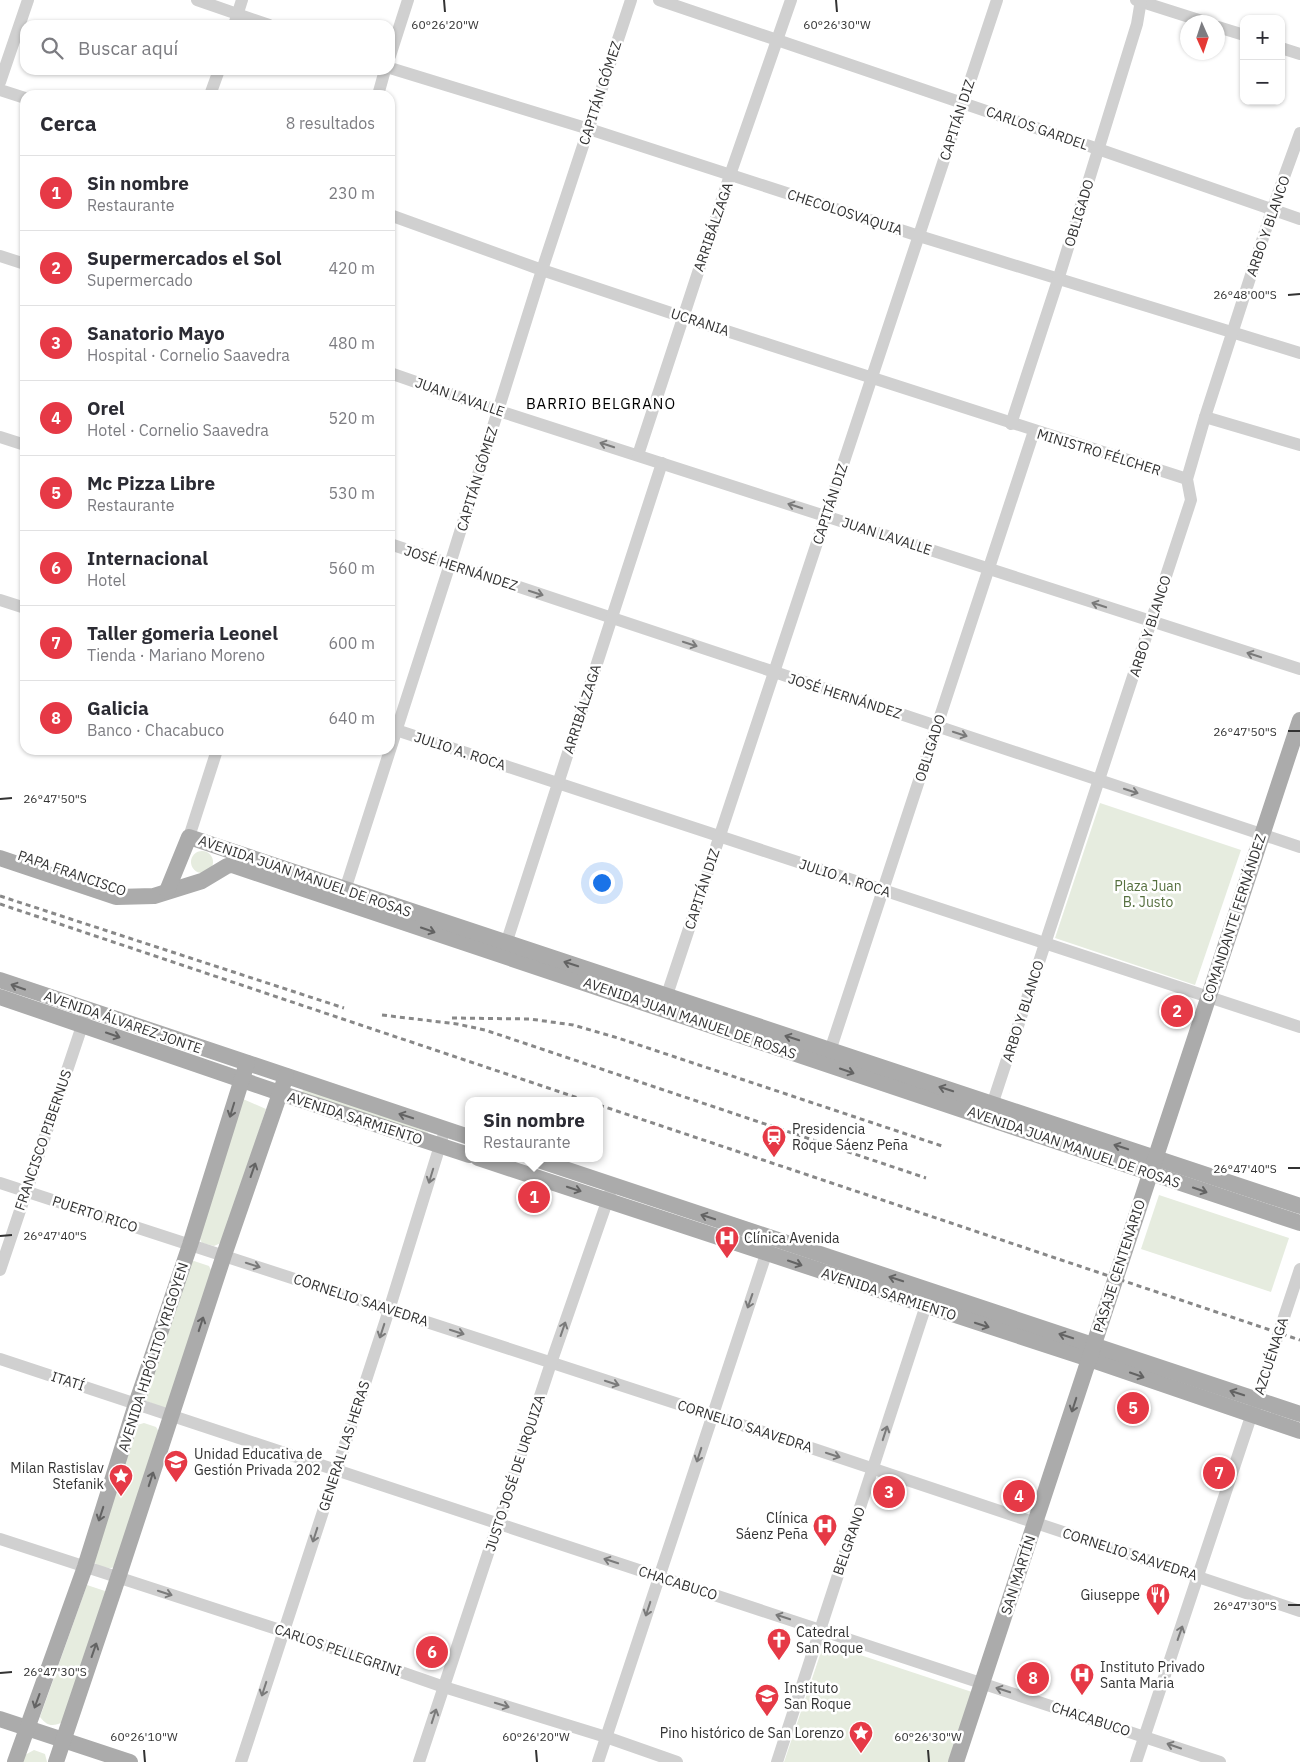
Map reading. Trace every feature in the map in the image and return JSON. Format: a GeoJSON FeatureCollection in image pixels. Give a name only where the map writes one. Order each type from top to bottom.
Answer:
{"type":"FeatureCollection","features":[{"type":"Feature","properties":{"kind":"main road","name":"COMANDANTE FERNÁNDEZ"},"geometry":{"type":"LineString","coordinates":[[1153,1165],[1300,720]]}},
{"type":"Feature","properties":{"kind":"main road","name":"AVENIDA JUAN MANUEL DE ROSAS"},"geometry":{"type":"LineString","coordinates":[[167,891],[189,837],[223,848],[344,895],[990,1111],[1153,1165],[1300,1206]]}},
{"type":"Feature","properties":{"kind":"main road","name":"PAPA FRANCISCO"},"geometry":{"type":"LineString","coordinates":[[0,848],[143,898]]}},
{"type":"Feature","properties":{"kind":"main road"},"geometry":{"type":"LineString","coordinates":[[223,848],[227,857],[227,866]]}},
{"type":"Feature","properties":{"kind":"main road"},"geometry":{"type":"LineString","coordinates":[[0,858],[116,897],[143,898],[167,891]]}},
{"type":"Feature","properties":{"kind":"main road","name":"AVENIDA JUAN MANUEL DE ROSAS"},"geometry":{"type":"LineString","coordinates":[[167,891],[202,880],[232,864],[344,895]]}},
{"type":"Feature","properties":{"kind":"main road"},"geometry":{"type":"LineString","coordinates":[[178,865],[182,873],[188,877],[202,880]]}},
{"type":"Feature","properties":{"kind":"main road","name":"AVENIDA ÁLVAREZ JONTE"},"geometry":{"type":"LineString","coordinates":[[0,980],[85,1017],[242,1080]]}},
{"type":"Feature","properties":{"kind":"main road","name":"AVENIDA ÁLVAREZ JONTE"},"geometry":{"type":"LineString","coordinates":[[0,997],[85,1017],[247,1063]]}},
{"type":"Feature","properties":{"kind":"main road","name":"AVENIDA SARMIENTO"},"geometry":{"type":"LineString","coordinates":[[247,1063],[465,1136]]}},
{"type":"Feature","properties":{"kind":"main road","name":"AVENIDA HIPÓLITO YRIGOYEN"},"geometry":{"type":"LineString","coordinates":[[16,1762],[85,1567],[247,1063]]}},
{"type":"Feature","properties":{"kind":"main road"},"geometry":{"type":"LineString","coordinates":[[56,1762],[224,1256],[286,1076]]}},
{"type":"Feature","properties":{"kind":"main road","name":"AVENIDA SARMIENTO"},"geometry":{"type":"LineString","coordinates":[[242,1080],[465,1154]]}},
{"type":"Feature","properties":{"kind":"main road","name":"AVENIDA SARMIENTO"},"geometry":{"type":"LineString","coordinates":[[493,1162],[611,1193],[1091,1352],[1255,1407],[1300,1431]]}},
{"type":"Feature","properties":{"kind":"main road","name":"AVENIDA SARMIENTO"},"geometry":{"type":"LineString","coordinates":[[541,1162],[611,1193]]}},
{"type":"Feature","properties":{"kind":"main road","name":"AVENIDA JUAN MANUEL DE ROSAS"},"geometry":{"type":"LineString","coordinates":[[1153,1165],[1300,1223]]}},
{"type":"Feature","properties":{"kind":"main road","name":"PASAJE CENTENARIO"},"geometry":{"type":"LineString","coordinates":[[1091,1352],[1153,1165]]}},
{"type":"Feature","properties":{"kind":"main road","name":"SAN MARTÍN"},"geometry":{"type":"LineString","coordinates":[[956,1762],[1091,1352]]}},
{"type":"Feature","properties":{"kind":"main road","name":"AVENIDA SARMIENTO"},"geometry":{"type":"LineString","coordinates":[[1255,1407],[1300,1414]]}},
{"type":"Feature","properties":{"kind":"main road"},"geometry":{"type":"LineString","coordinates":[[0,1720],[130,1762]]}},
{"type":"Feature","properties":{"kind":"street"},"geometry":{"type":"LineString","coordinates":[[21,20],[28,0]]}},
{"type":"Feature","properties":{"kind":"street"},"geometry":{"type":"LineString","coordinates":[[197,0],[236,19],[242,0]]}},
{"type":"Feature","properties":{"kind":"street"},"geometry":{"type":"LineString","coordinates":[[395,40],[408,0]]}},
{"type":"Feature","properties":{"kind":"street","name":"CAPITÁN GÓMEZ"},"geometry":{"type":"LineString","coordinates":[[395,726],[450,564],[542,270],[631,0]]}},
{"type":"Feature","properties":{"kind":"street","name":"CARLOS GARDEL"},"geometry":{"type":"LineString","coordinates":[[659,0],[1300,219]]}},
{"type":"Feature","properties":{"kind":"street","name":"ARRIBÁLZAGA"},"geometry":{"type":"LineString","coordinates":[[638,455],[730,175],[791,0]]}},
{"type":"Feature","properties":{"kind":"street","name":"CAPITÁN DIZ"},"geometry":{"type":"LineString","coordinates":[[664,1002],[997,0]]}},
{"type":"Feature","properties":{"kind":"street"},"geometry":{"type":"LineString","coordinates":[[1139,0],[1184,15]]}},
{"type":"Feature","properties":{"kind":"street","name":"OBLIGADO"},"geometry":{"type":"LineString","coordinates":[[1011,424],[1058,280],[1137,24],[1139,0]]}},
{"type":"Feature","properties":{"kind":"street"},"geometry":{"type":"LineString","coordinates":[[0,82],[20,23]]}},
{"type":"Feature","properties":{"kind":"street"},"geometry":{"type":"LineString","coordinates":[[1225,29],[1240,34]]}},
{"type":"Feature","properties":{"kind":"street"},"geometry":{"type":"LineString","coordinates":[[1285,49],[1300,54]]}},
{"type":"Feature","properties":{"kind":"street","name":"CHECOLOSVAQUIA"},"geometry":{"type":"LineString","coordinates":[[395,70],[589,129],[1058,280],[1300,354]]}},
{"type":"Feature","properties":{"kind":"street"},"geometry":{"type":"LineString","coordinates":[[212,90],[217,75]]}},
{"type":"Feature","properties":{"kind":"street"},"geometry":{"type":"LineString","coordinates":[[380,90],[384,75]]}},
{"type":"Feature","properties":{"kind":"street"},"geometry":{"type":"LineString","coordinates":[[0,90],[20,96]]}},
{"type":"Feature","properties":{"kind":"street","name":"ARBO Y BLANCO"},"geometry":{"type":"LineString","coordinates":[[990,1111],[1191,500],[1187,479],[1205,417],[1272,210],[1300,133]]}},
{"type":"Feature","properties":{"kind":"street","name":"UCRANIA"},"geometry":{"type":"LineString","coordinates":[[395,218],[542,270],[1011,424]]}},
{"type":"Feature","properties":{"kind":"street"},"geometry":{"type":"LineString","coordinates":[[0,256],[20,262]]}},
{"type":"Feature","properties":{"kind":"street","name":"JUAN LAVALLE"},"geometry":{"type":"LineString","coordinates":[[395,375],[1300,669]]}},
{"type":"Feature","properties":{"kind":"street"},"geometry":{"type":"LineString","coordinates":[[1205,417],[1300,445]]}},
{"type":"Feature","properties":{"kind":"street","name":"MINISTRO FÉLCHER"},"geometry":{"type":"LineString","coordinates":[[1011,424],[1187,479]]}},
{"type":"Feature","properties":{"kind":"street","name":"OBLIGADO"},"geometry":{"type":"LineString","coordinates":[[828,1057],[1034,431]]}},
{"type":"Feature","properties":{"kind":"street"},"geometry":{"type":"LineString","coordinates":[[0,437],[20,444]]}},
{"type":"Feature","properties":{"kind":"street","name":"ARRIBÁLZAGA"},"geometry":{"type":"LineString","coordinates":[[504,949],[662,463]]}},
{"type":"Feature","properties":{"kind":"street","name":"JOSÉ HERNÁNDEZ"},"geometry":{"type":"LineString","coordinates":[[395,546],[1300,847]]}},
{"type":"Feature","properties":{"kind":"street"},"geometry":{"type":"LineString","coordinates":[[0,600],[20,606]]}},
{"type":"Feature","properties":{"kind":"street","name":"JULIO A. ROCA"},"geometry":{"type":"LineString","coordinates":[[395,729],[1300,1027]]}},
{"type":"Feature","properties":{"kind":"street"},"geometry":{"type":"LineString","coordinates":[[189,837],[215,755]]}},
{"type":"Feature","properties":{"kind":"street","name":"CAPITÁN GÓMEZ"},"geometry":{"type":"LineString","coordinates":[[344,895],[386,755]]}},
{"type":"Feature","properties":{"kind":"street","name":"FRANCISCO PIBERNUS"},"geometry":{"type":"LineString","coordinates":[[0,1270],[85,1017]]}},
{"type":"Feature","properties":{"kind":"street","name":"GENERAL LAS HERAS"},"geometry":{"type":"LineString","coordinates":[[241,1762],[389,1310],[446,1129]]}},
{"type":"Feature","properties":{"kind":"street","name":"PUERTO RICO"},"geometry":{"type":"LineString","coordinates":[[0,1183],[190,1245]]}},
{"type":"Feature","properties":{"kind":"street","name":"JUSTO JOSÉ DE URQUIZA"},"geometry":{"type":"LineString","coordinates":[[419,1762],[551,1363],[611,1193]]}},
{"type":"Feature","properties":{"kind":"street","name":"CORNELIO SAAVEDRA"},"geometry":{"type":"LineString","coordinates":[[190,1245],[712,1415],[1300,1611]]}},
{"type":"Feature","properties":{"kind":"street"},"geometry":{"type":"LineString","coordinates":[[598,1762],[769,1245]]}},
{"type":"Feature","properties":{"kind":"street","name":"AZCUÉNAGA"},"geometry":{"type":"LineString","coordinates":[[1136,1762],[1300,1269]]}},
{"type":"Feature","properties":{"kind":"street","name":"BELGRANO"},"geometry":{"type":"LineString","coordinates":[[776,1762],[928,1298]]}},
{"type":"Feature","properties":{"kind":"street","name":"ITATÍ"},"geometry":{"type":"LineString","coordinates":[[0,1359],[136,1404]]}},
{"type":"Feature","properties":{"kind":"street","name":"CHACABUCO"},"geometry":{"type":"LineString","coordinates":[[136,1404],[1220,1762]]}},
{"type":"Feature","properties":{"kind":"street","name":"CARLOS PELLEGRINI"},"geometry":{"type":"LineString","coordinates":[[0,1539],[284,1631],[444,1687],[606,1737],[678,1762]]}},
{"type":"Feature","properties":{"kind":"green space","name":"Plaza Juan B. Justo"},"geometry":{"type":"Polygon","coordinates":[[[1100,803],[1241,850],[1195,985],[1055,938],[1100,803]]]}},
{"type":"Feature","properties":{"kind":"green space"},"geometry":{"type":"Polygon","coordinates":[[[198,851],[206,851],[213,858],[213,866],[206,873],[198,873],[191,866],[191,858],[198,851]]]}},
{"type":"Feature","properties":{"kind":"green space"},"geometry":{"type":"Polygon","coordinates":[[[305,1086],[428,1132],[427,1135],[301,1094],[305,1086]]]}},
{"type":"Feature","properties":{"kind":"green space"},"geometry":{"type":"Polygon","coordinates":[[[243,1099],[266,1109],[223,1242],[214,1246],[202,1243],[197,1234],[243,1099]]]}},
{"type":"Feature","properties":{"kind":"green space"},"geometry":{"type":"Polygon","coordinates":[[[1159,1195],[1289,1238],[1271,1292],[1141,1249],[1159,1195]]]}},
{"type":"Feature","properties":{"kind":"green space"},"geometry":{"type":"Polygon","coordinates":[[[194,1261],[209,1266],[213,1274],[170,1404],[164,1408],[146,1401],[145,1394],[188,1263],[194,1261]]]}},
{"type":"Feature","properties":{"kind":"green space"},"geometry":{"type":"Polygon","coordinates":[[[144,1423],[156,1427],[159,1432],[115,1567],[102,1567],[91,1559],[134,1426],[144,1423]]]}},
{"type":"Feature","properties":{"kind":"green space"},"geometry":{"type":"Polygon","coordinates":[[[87,1585],[105,1591],[106,1596],[66,1721],[52,1725],[46,1723],[40,1717],[87,1585]]]}},
{"type":"Feature","properties":{"kind":"green space"},"geometry":{"type":"Polygon","coordinates":[[[824,1643],[972,1692],[948,1762],[784,1762],[824,1643]]]}},
{"type":"Feature","properties":{"kind":"green space"},"geometry":{"type":"Polygon","coordinates":[[[34,1750],[45,1754],[47,1762],[22,1762],[25,1755],[34,1750]]]}},
{"type":"Feature","properties":{"kind":"railway"},"geometry":{"type":"LineString","coordinates":[[0,896],[344,1008]]}},
{"type":"Feature","properties":{"kind":"railway"},"geometry":{"type":"LineString","coordinates":[[0,904],[575,1097]]}},
{"type":"Feature","properties":{"kind":"railway"},"geometry":{"type":"LineString","coordinates":[[382,1015],[457,1024],[485,1030],[926,1178]]}},
{"type":"Feature","properties":{"kind":"railway"},"geometry":{"type":"LineString","coordinates":[[452,1018],[530,1019],[573,1025],[618,1038],[942,1146]]}},
{"type":"Feature","properties":{"kind":"railway"},"geometry":{"type":"LineString","coordinates":[[603,1106],[1300,1340]]}},
{"type":"Feature","properties":{"kind":"place","name":"Supermercados el Sol"},"geometry":{"type":"Point","coordinates":[1177,1011]}},
{"type":"Feature","properties":{"kind":"place","name":"Presidencia Roque Sáenz Peña"},"geometry":{"type":"Point","coordinates":[774,1158]}},
{"type":"Feature","properties":{"kind":"place","name":"Sin nombre"},"geometry":{"type":"Point","coordinates":[534,1197]}},
{"type":"Feature","properties":{"kind":"place","name":"Clínica Avenida"},"geometry":{"type":"Point","coordinates":[727,1259]}},
{"type":"Feature","properties":{"kind":"place","name":"Mc Pizza Libre"},"geometry":{"type":"Point","coordinates":[1133,1408]}},
{"type":"Feature","properties":{"kind":"place","name":"Taller gomeria Leonel"},"geometry":{"type":"Point","coordinates":[1219,1473]}},
{"type":"Feature","properties":{"kind":"place","name":"Unidad Educativa de Gestión Privada 202"},"geometry":{"type":"Point","coordinates":[176,1483]}},
{"type":"Feature","properties":{"kind":"place","name":"Sanatorio Mayo"},"geometry":{"type":"Point","coordinates":[889,1492]}},
{"type":"Feature","properties":{"kind":"place","name":"Orel"},"geometry":{"type":"Point","coordinates":[1019,1496]}},
{"type":"Feature","properties":{"kind":"place","name":"Milan Rastislav Stefanik"},"geometry":{"type":"Point","coordinates":[121,1497]}},
{"type":"Feature","properties":{"kind":"place","name":"Clínica Sáenz Peña"},"geometry":{"type":"Point","coordinates":[825,1547]}},
{"type":"Feature","properties":{"kind":"place","name":"Giuseppe"},"geometry":{"type":"Point","coordinates":[1158,1616]}},
{"type":"Feature","properties":{"kind":"place","name":"Internacional"},"geometry":{"type":"Point","coordinates":[432,1652]}},
{"type":"Feature","properties":{"kind":"place","name":"Catedral San Roque"},"geometry":{"type":"Point","coordinates":[779,1661]}},
{"type":"Feature","properties":{"kind":"place","name":"Galicia"},"geometry":{"type":"Point","coordinates":[1033,1678]}},
{"type":"Feature","properties":{"kind":"place","name":"Instituto Privado Santa Maria"},"geometry":{"type":"Point","coordinates":[1082,1696]}},
{"type":"Feature","properties":{"kind":"place","name":"Instituto San Roque"},"geometry":{"type":"Point","coordinates":[767,1717]}},
{"type":"Feature","properties":{"kind":"place","name":"Pino histórico de San Lorenzo"},"geometry":{"type":"Point","coordinates":[861,1754]}},
{"type":"Feature","properties":{"kind":"district","name":"BARRIO BELGRANO"},"geometry":{"type":"Point","coordinates":[601,403]}}]}
